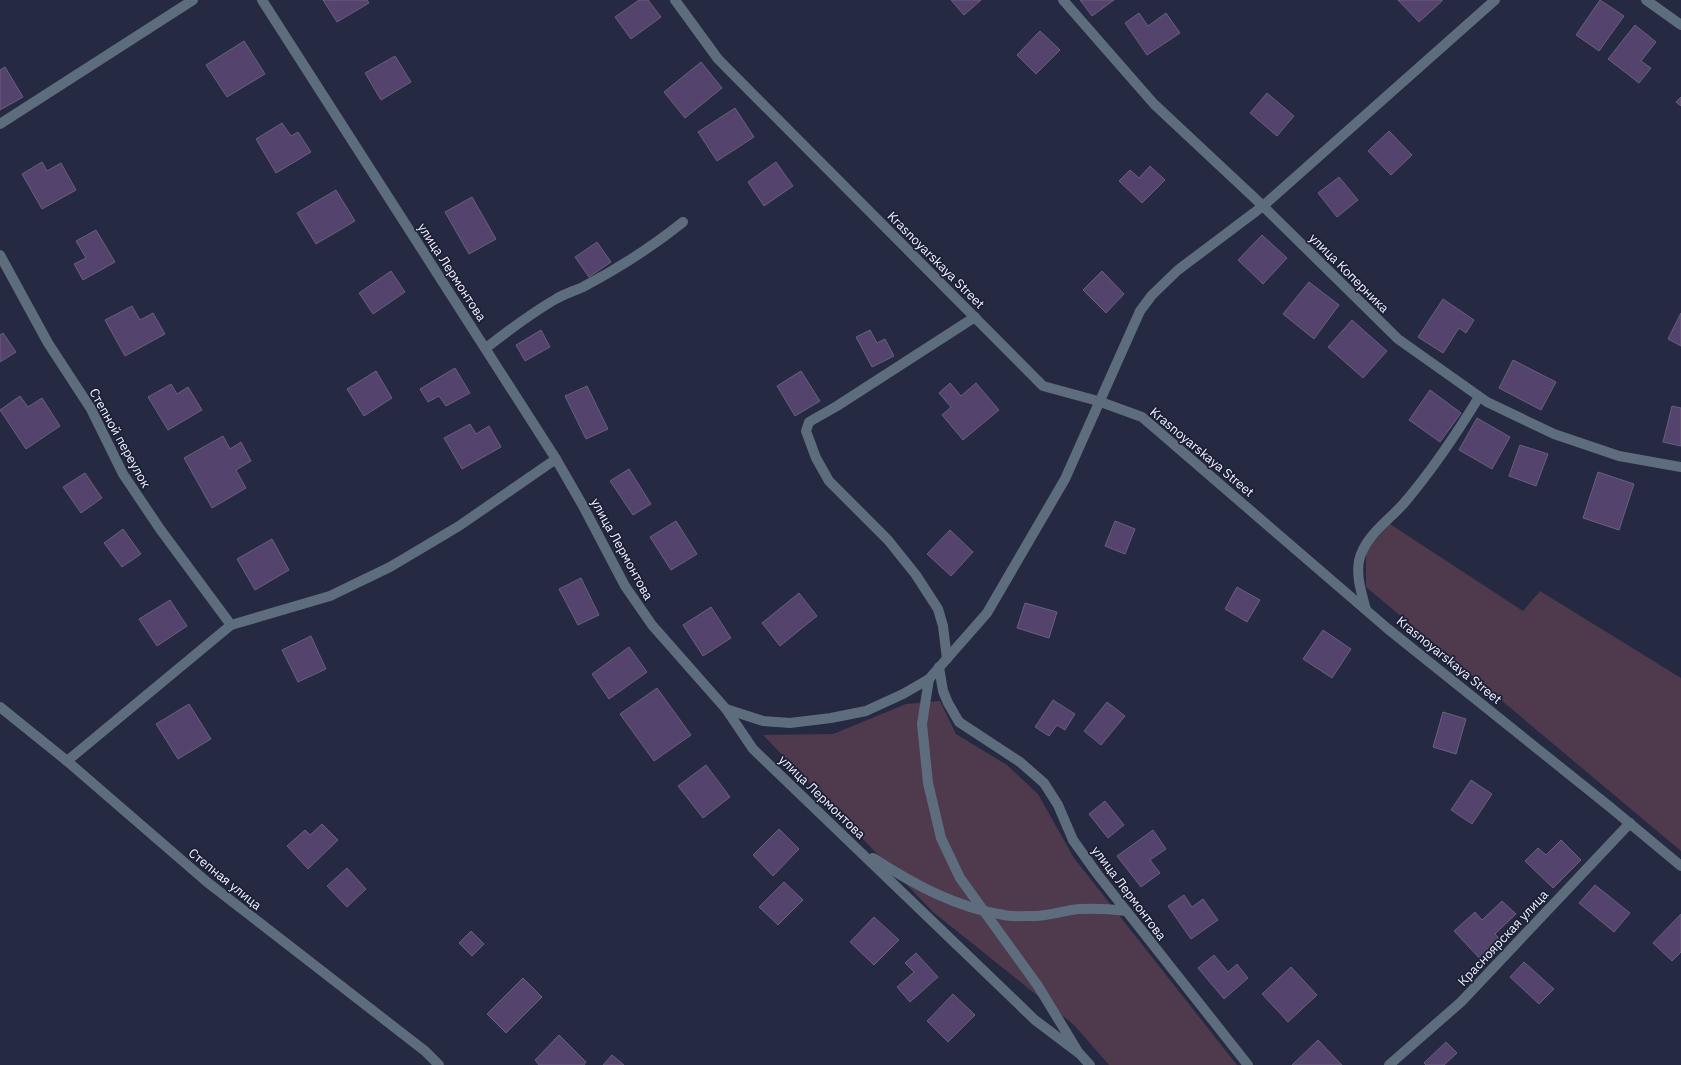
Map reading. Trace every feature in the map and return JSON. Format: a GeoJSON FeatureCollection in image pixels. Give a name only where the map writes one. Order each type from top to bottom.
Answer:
{"type":"FeatureCollection","features":[{"type":"Feature","properties":{"kind":"street"},"geometry":{"type":"LineString","coordinates":[[0,124],[193,0]]}},
{"type":"Feature","properties":{"kind":"street","name":"улица Лермонтова"},"geometry":{"type":"LineString","coordinates":[[262,0],[556,459],[584,506],[625,586],[652,625],[726,709],[753,749],[1036,1020],[1080,1054],[1090,1065]]}},
{"type":"Feature","properties":{"kind":"street","name":"Krasnoyarskaya Street"},"geometry":{"type":"LineString","coordinates":[[675,0],[718,59],[1043,386],[1098,401],[1142,416],[1366,610],[1630,823],[1681,866]]}},
{"type":"Feature","properties":{"kind":"street","name":"улица Коперника"},"geometry":{"type":"LineString","coordinates":[[1063,0],[1154,104],[1263,206],[1398,339],[1487,402],[1554,434],[1619,456],[1681,467]]}},
{"type":"Feature","properties":{"kind":"street"},"geometry":{"type":"LineString","coordinates":[[726,709],[763,721],[790,723],[831,718],[866,711],[903,694],[929,679],[987,612],[1065,479],[1098,401],[1140,311],[1152,295],[1178,270],[1263,206],[1495,0]]}},
{"type":"Feature","properties":{"kind":"street"},"geometry":{"type":"LineString","coordinates":[[1646,0],[1681,25]]}},
{"type":"Feature","properties":{"kind":"street"},"geometry":{"type":"LineString","coordinates":[[486,348],[534,312],[557,298],[616,269],[654,245],[683,222]]}},
{"type":"Feature","properties":{"kind":"street","name":"Степной переулок"},"geometry":{"type":"LineString","coordinates":[[0,255],[48,343],[90,408],[123,474],[160,529],[231,625]]}},
{"type":"Feature","properties":{"kind":"street"},"geometry":{"type":"LineString","coordinates":[[947,659],[943,626],[938,609],[916,575],[888,540],[829,481],[816,458],[806,431],[810,422],[974,317]]}},
{"type":"Feature","properties":{"kind":"street"},"geometry":{"type":"LineString","coordinates":[[1366,610],[1359,581],[1359,561],[1365,545],[1405,502],[1457,432],[1479,396]]}},
{"type":"Feature","properties":{"kind":"street"},"geometry":{"type":"LineString","coordinates":[[66,761],[231,625],[330,596],[390,567],[459,526],[556,459]]}},
{"type":"Feature","properties":{"kind":"street","name":"улица Лермонтова"},"geometry":{"type":"LineString","coordinates":[[939,667],[943,691],[948,704],[959,722],[1020,762],[1044,783],[1058,805],[1073,840],[1126,911],[1248,1065]]}},
{"type":"Feature","properties":{"kind":"street"},"geometry":{"type":"LineString","coordinates":[[929,679],[922,724],[928,784],[941,838],[960,878],[1038,986],[1080,1054]]}},
{"type":"Feature","properties":{"kind":"street","name":"Степная улица"},"geometry":{"type":"LineString","coordinates":[[0,707],[66,761],[207,882],[425,1051],[439,1065]]}},
{"type":"Feature","properties":{"kind":"street","name":"Красноярская улица"},"geometry":{"type":"LineString","coordinates":[[1389,1065],[1461,1002],[1630,823]]}},
{"type":"Feature","properties":{"kind":"street"},"geometry":{"type":"LineString","coordinates":[[853,845],[902,876],[933,892],[982,910],[1005,915],[1036,916],[1080,909],[1104,908],[1126,911]]}},
{"type":"Feature","properties":{"kind":"shaded area"},"geometry":{"type":"Polygon","coordinates":[[[1390,524],[1523,611],[1540,591],[1681,678],[1681,851],[1366,587],[1366,550],[1390,524]]]}},
{"type":"Feature","properties":{"kind":"shaded area"},"geometry":{"type":"Polygon","coordinates":[[[940,701],[956,734],[1007,765],[1038,794],[1074,858],[1237,1065],[1109,1065],[1074,1025],[933,912],[763,735],[833,734],[906,704],[940,701]]]}},
{"type":"Feature","properties":{"kind":"building"},"geometry":{"type":"Polygon","coordinates":[[[323,0],[367,0],[369,3],[337,22],[323,0]]]}},
{"type":"Feature","properties":{"kind":"building"},"geometry":{"type":"Polygon","coordinates":[[[639,0],[648,0],[661,17],[631,39],[615,17],[639,0]]]}},
{"type":"Feature","properties":{"kind":"building"},"geometry":{"type":"Polygon","coordinates":[[[951,0],[981,0],[964,15],[951,0]]]}},
{"type":"Feature","properties":{"kind":"building"},"geometry":{"type":"Polygon","coordinates":[[[1080,0],[1114,0],[1092,16],[1080,0]]]}},
{"type":"Feature","properties":{"kind":"building"},"geometry":{"type":"Polygon","coordinates":[[[1398,0],[1442,0],[1442,1],[1419,22],[1398,0]]]}},
{"type":"Feature","properties":{"kind":"building"},"geometry":{"type":"Polygon","coordinates":[[[1600,0],[1624,16],[1599,51],[1576,35],[1600,0]]]}},
{"type":"Feature","properties":{"kind":"building"},"geometry":{"type":"Polygon","coordinates":[[[1139,13],[1148,26],[1166,13],[1180,33],[1147,55],[1125,23],[1139,13]]]}},
{"type":"Feature","properties":{"kind":"building"},"geometry":{"type":"Polygon","coordinates":[[[1635,25],[1656,42],[1641,61],[1651,68],[1639,83],[1608,59],[1635,25]]]}},
{"type":"Feature","properties":{"kind":"building"},"geometry":{"type":"Polygon","coordinates":[[[1040,31],[1060,50],[1036,74],[1017,55],[1040,31]]]}},
{"type":"Feature","properties":{"kind":"building"},"geometry":{"type":"Polygon","coordinates":[[[244,41],[265,74],[227,97],[206,65],[244,41]]]}},
{"type":"Feature","properties":{"kind":"building"},"geometry":{"type":"Polygon","coordinates":[[[395,56],[411,82],[381,100],[365,73],[395,56]]]}},
{"type":"Feature","properties":{"kind":"building"},"geometry":{"type":"Polygon","coordinates":[[[701,62],[722,88],[685,118],[664,92],[701,62]]]}},
{"type":"Feature","properties":{"kind":"building"},"geometry":{"type":"Polygon","coordinates":[[[5,67],[23,97],[0,110],[0,70],[5,67]]]}},
{"type":"Feature","properties":{"kind":"building"},"geometry":{"type":"Polygon","coordinates":[[[1267,93],[1294,116],[1277,136],[1250,113],[1267,93]]]}},
{"type":"Feature","properties":{"kind":"building"},"geometry":{"type":"Polygon","coordinates":[[[1681,97],[1681,106],[1676,102],[1681,97]]]}},
{"type":"Feature","properties":{"kind":"building"},"geometry":{"type":"Polygon","coordinates":[[[735,108],[754,137],[717,161],[698,132],[735,108]]]}},
{"type":"Feature","properties":{"kind":"building"},"geometry":{"type":"Polygon","coordinates":[[[282,123],[291,136],[298,132],[311,152],[276,173],[256,139],[282,123]]]}},
{"type":"Feature","properties":{"kind":"building"},"geometry":{"type":"Polygon","coordinates":[[[1389,131],[1412,155],[1391,175],[1368,151],[1389,131]]]}},
{"type":"Feature","properties":{"kind":"building"},"geometry":{"type":"Polygon","coordinates":[[[42,162],[47,171],[61,163],[76,190],[42,209],[22,174],[42,162]]]}},
{"type":"Feature","properties":{"kind":"building"},"geometry":{"type":"Polygon","coordinates":[[[776,162],[793,186],[764,206],[748,182],[776,162]]]}},
{"type":"Feature","properties":{"kind":"building"},"geometry":{"type":"Polygon","coordinates":[[[1150,166],[1165,180],[1142,203],[1119,181],[1130,170],[1139,178],[1150,166]]]}},
{"type":"Feature","properties":{"kind":"building"},"geometry":{"type":"Polygon","coordinates":[[[1339,177],[1358,200],[1337,217],[1318,193],[1339,177]]]}},
{"type":"Feature","properties":{"kind":"building"},"geometry":{"type":"Polygon","coordinates":[[[336,190],[355,221],[316,244],[297,213],[336,190]]]}},
{"type":"Feature","properties":{"kind":"building"},"geometry":{"type":"Polygon","coordinates":[[[472,197],[496,239],[469,254],[445,212],[472,197]]]}},
{"type":"Feature","properties":{"kind":"building"},"geometry":{"type":"Polygon","coordinates":[[[96,230],[115,262],[83,280],[74,264],[86,258],[76,241],[96,230]]]}},
{"type":"Feature","properties":{"kind":"building"},"geometry":{"type":"Polygon","coordinates":[[[1262,235],[1287,258],[1263,284],[1238,260],[1262,235]]]}},
{"type":"Feature","properties":{"kind":"building"},"geometry":{"type":"Polygon","coordinates":[[[597,242],[611,262],[589,277],[575,257],[597,242]]]}},
{"type":"Feature","properties":{"kind":"building"},"geometry":{"type":"Polygon","coordinates":[[[391,271],[405,292],[373,314],[359,293],[391,271]]]}},
{"type":"Feature","properties":{"kind":"building"},"geometry":{"type":"Polygon","coordinates":[[[1102,271],[1124,294],[1106,313],[1083,290],[1102,271]]]}},
{"type":"Feature","properties":{"kind":"building"},"geometry":{"type":"Polygon","coordinates":[[[1309,282],[1339,305],[1314,339],[1283,314],[1309,282]]]}},
{"type":"Feature","properties":{"kind":"building"},"geometry":{"type":"Polygon","coordinates":[[[1443,299],[1474,320],[1466,333],[1459,328],[1443,353],[1418,337],[1443,299]]]}},
{"type":"Feature","properties":{"kind":"building"},"geometry":{"type":"Polygon","coordinates":[[[132,306],[140,320],[153,313],[165,334],[125,356],[105,320],[132,306]]]}},
{"type":"Feature","properties":{"kind":"building"},"geometry":{"type":"Polygon","coordinates":[[[1681,313],[1681,346],[1668,339],[1681,313]]]}},
{"type":"Feature","properties":{"kind":"building"},"geometry":{"type":"Polygon","coordinates":[[[1352,320],[1387,351],[1363,378],[1328,347],[1352,320]]]}},
{"type":"Feature","properties":{"kind":"building"},"geometry":{"type":"Polygon","coordinates":[[[541,330],[550,347],[525,361],[516,345],[541,330]]]}},
{"type":"Feature","properties":{"kind":"building"},"geometry":{"type":"Polygon","coordinates":[[[870,330],[877,343],[885,339],[894,356],[872,367],[856,337],[870,330]]]}},
{"type":"Feature","properties":{"kind":"building"},"geometry":{"type":"Polygon","coordinates":[[[3,333],[16,352],[0,362],[0,335],[3,333]]]}},
{"type":"Feature","properties":{"kind":"building"},"geometry":{"type":"Polygon","coordinates":[[[1513,360],[1556,382],[1541,410],[1499,388],[1513,360]]]}},
{"type":"Feature","properties":{"kind":"building"},"geometry":{"type":"Polygon","coordinates":[[[455,368],[470,393],[446,406],[439,396],[428,402],[420,389],[455,368]]]}},
{"type":"Feature","properties":{"kind":"building"},"geometry":{"type":"Polygon","coordinates":[[[376,371],[392,398],[364,416],[347,389],[376,371]]]}},
{"type":"Feature","properties":{"kind":"building"},"geometry":{"type":"Polygon","coordinates":[[[801,371],[820,401],[795,416],[777,386],[801,371]]]}},
{"type":"Feature","properties":{"kind":"building"},"geometry":{"type":"Polygon","coordinates":[[[950,383],[961,396],[976,383],[999,410],[963,440],[942,415],[951,407],[939,393],[950,383]]]}},
{"type":"Feature","properties":{"kind":"building"},"geometry":{"type":"Polygon","coordinates":[[[171,384],[177,394],[188,387],[202,410],[168,430],[148,397],[171,384]]]}},
{"type":"Feature","properties":{"kind":"building"},"geometry":{"type":"Polygon","coordinates":[[[587,386],[608,429],[586,439],[565,396],[587,386]]]}},
{"type":"Feature","properties":{"kind":"building"},"geometry":{"type":"Polygon","coordinates":[[[1430,390],[1461,413],[1440,442],[1409,420],[1430,390]]]}},
{"type":"Feature","properties":{"kind":"building"},"geometry":{"type":"Polygon","coordinates":[[[20,396],[28,407],[42,398],[60,426],[26,449],[0,410],[20,396]]]}},
{"type":"Feature","properties":{"kind":"building"},"geometry":{"type":"Polygon","coordinates":[[[1672,406],[1681,408],[1681,446],[1663,442],[1672,406]]]}},
{"type":"Feature","properties":{"kind":"building"},"geometry":{"type":"Polygon","coordinates":[[[1477,418],[1510,437],[1492,469],[1459,450],[1477,418]]]}},
{"type":"Feature","properties":{"kind":"building"},"geometry":{"type":"Polygon","coordinates":[[[470,424],[476,434],[489,426],[501,447],[462,469],[444,438],[470,424]]]}},
{"type":"Feature","properties":{"kind":"building"},"geometry":{"type":"Polygon","coordinates":[[[223,436],[230,449],[241,442],[251,461],[236,470],[246,488],[212,508],[184,458],[223,436]]]}},
{"type":"Feature","properties":{"kind":"building"},"geometry":{"type":"Polygon","coordinates":[[[1520,445],[1548,454],[1536,486],[1509,476],[1520,445]]]}},
{"type":"Feature","properties":{"kind":"building"},"geometry":{"type":"Polygon","coordinates":[[[629,469],[651,504],[633,515],[610,481],[629,469]]]}},
{"type":"Feature","properties":{"kind":"building"},"geometry":{"type":"Polygon","coordinates":[[[1598,472],[1634,484],[1619,530],[1583,518],[1598,472]]]}},
{"type":"Feature","properties":{"kind":"building"},"geometry":{"type":"Polygon","coordinates":[[[85,473],[102,498],[81,513],[63,487],[85,473]]]}},
{"type":"Feature","properties":{"kind":"building"},"geometry":{"type":"Polygon","coordinates":[[[676,521],[697,554],[671,570],[650,537],[676,521]]]}},
{"type":"Feature","properties":{"kind":"building"},"geometry":{"type":"Polygon","coordinates":[[[1115,521],[1135,529],[1125,554],[1105,546],[1115,521]]]}},
{"type":"Feature","properties":{"kind":"building"},"geometry":{"type":"Polygon","coordinates":[[[123,529],[141,554],[122,567],[104,543],[123,529]]]}},
{"type":"Feature","properties":{"kind":"building"},"geometry":{"type":"Polygon","coordinates":[[[950,530],[973,552],[951,576],[927,554],[950,530]]]}},
{"type":"Feature","properties":{"kind":"building"},"geometry":{"type":"Polygon","coordinates":[[[272,539],[289,570],[255,590],[237,559],[272,539]]]}},
{"type":"Feature","properties":{"kind":"building"},"geometry":{"type":"Polygon","coordinates":[[[581,578],[599,615],[578,625],[559,589],[581,578]]]}},
{"type":"Feature","properties":{"kind":"building"},"geometry":{"type":"Polygon","coordinates":[[[1237,587],[1260,600],[1247,622],[1225,609],[1237,587]]]}},
{"type":"Feature","properties":{"kind":"building"},"geometry":{"type":"Polygon","coordinates":[[[799,593],[817,616],[780,646],[762,623],[799,593]]]}},
{"type":"Feature","properties":{"kind":"building"},"geometry":{"type":"Polygon","coordinates":[[[170,600],[187,626],[157,646],[139,619],[170,600]]]}},
{"type":"Feature","properties":{"kind":"building"},"geometry":{"type":"Polygon","coordinates":[[[1025,603],[1057,612],[1049,638],[1017,628],[1025,603]]]}},
{"type":"Feature","properties":{"kind":"building"},"geometry":{"type":"Polygon","coordinates":[[[711,607],[731,638],[703,656],[683,625],[711,607]]]}},
{"type":"Feature","properties":{"kind":"building"},"geometry":{"type":"Polygon","coordinates":[[[1323,630],[1351,649],[1332,678],[1303,659],[1323,630]]]}},
{"type":"Feature","properties":{"kind":"building"},"geometry":{"type":"Polygon","coordinates":[[[311,636],[326,669],[298,682],[282,650],[311,636]]]}},
{"type":"Feature","properties":{"kind":"building"},"geometry":{"type":"Polygon","coordinates":[[[629,647],[647,672],[609,699],[592,674],[629,647]]]}},
{"type":"Feature","properties":{"kind":"building"},"geometry":{"type":"Polygon","coordinates":[[[657,688],[691,735],[654,761],[620,714],[657,688]]]}},
{"type":"Feature","properties":{"kind":"building"},"geometry":{"type":"Polygon","coordinates":[[[1053,700],[1075,714],[1065,730],[1057,725],[1049,736],[1035,727],[1053,700]]]}},
{"type":"Feature","properties":{"kind":"building"},"geometry":{"type":"Polygon","coordinates":[[[1107,702],[1125,716],[1101,745],[1084,731],[1107,702]]]}},
{"type":"Feature","properties":{"kind":"building"},"geometry":{"type":"Polygon","coordinates":[[[189,704],[211,739],[178,759],[156,724],[189,704]]]}},
{"type":"Feature","properties":{"kind":"building"},"geometry":{"type":"Polygon","coordinates":[[[1443,712],[1466,719],[1456,754],[1433,747],[1443,712]]]}},
{"type":"Feature","properties":{"kind":"building"},"geometry":{"type":"Polygon","coordinates":[[[706,765],[730,797],[703,818],[678,786],[706,765]]]}},
{"type":"Feature","properties":{"kind":"building"},"geometry":{"type":"Polygon","coordinates":[[[1471,780],[1492,794],[1472,824],[1451,810],[1471,780]]]}},
{"type":"Feature","properties":{"kind":"building"},"geometry":{"type":"Polygon","coordinates":[[[1105,801],[1124,825],[1108,838],[1089,814],[1105,801]]]}},
{"type":"Feature","properties":{"kind":"building"},"geometry":{"type":"Polygon","coordinates":[[[322,824],[338,840],[308,869],[287,846],[305,830],[310,835],[322,824]]]}},
{"type":"Feature","properties":{"kind":"building"},"geometry":{"type":"Polygon","coordinates":[[[779,829],[799,849],[773,876],[753,855],[779,829]]]}},
{"type":"Feature","properties":{"kind":"building"},"geometry":{"type":"Polygon","coordinates":[[[1153,830],[1166,849],[1150,860],[1160,873],[1141,887],[1117,856],[1153,830]]]}},
{"type":"Feature","properties":{"kind":"building"},"geometry":{"type":"Polygon","coordinates":[[[1561,840],[1581,860],[1553,888],[1525,861],[1538,848],[1546,855],[1561,840]]]}},
{"type":"Feature","properties":{"kind":"building"},"geometry":{"type":"Polygon","coordinates":[[[347,868],[366,889],[347,907],[327,886],[347,868]]]}},
{"type":"Feature","properties":{"kind":"building"},"geometry":{"type":"Polygon","coordinates":[[[784,882],[803,900],[778,925],[759,907],[784,882]]]}},
{"type":"Feature","properties":{"kind":"building"},"geometry":{"type":"Polygon","coordinates":[[[1595,885],[1630,913],[1614,932],[1579,903],[1595,885]]]}},
{"type":"Feature","properties":{"kind":"building"},"geometry":{"type":"Polygon","coordinates":[[[1184,895],[1192,907],[1203,899],[1218,920],[1191,939],[1168,906],[1184,895]]]}},
{"type":"Feature","properties":{"kind":"building"},"geometry":{"type":"Polygon","coordinates":[[[1502,901],[1516,914],[1495,934],[1504,944],[1484,963],[1454,931],[1475,912],[1482,920],[1502,901]]]}},
{"type":"Feature","properties":{"kind":"building"},"geometry":{"type":"Polygon","coordinates":[[[1681,914],[1681,952],[1672,961],[1653,943],[1681,914]]]}},
{"type":"Feature","properties":{"kind":"building"},"geometry":{"type":"Polygon","coordinates":[[[874,917],[899,940],[874,965],[850,942],[874,917]]]}},
{"type":"Feature","properties":{"kind":"building"},"geometry":{"type":"Polygon","coordinates":[[[471,931],[484,944],[472,956],[459,943],[471,931]]]}},
{"type":"Feature","properties":{"kind":"building"},"geometry":{"type":"Polygon","coordinates":[[[916,953],[938,977],[910,1002],[897,987],[914,972],[905,963],[916,953]]]}},
{"type":"Feature","properties":{"kind":"building"},"geometry":{"type":"Polygon","coordinates":[[[1214,955],[1228,972],[1237,964],[1248,978],[1224,999],[1198,968],[1214,955]]]}},
{"type":"Feature","properties":{"kind":"building"},"geometry":{"type":"Polygon","coordinates":[[[1524,962],[1554,989],[1539,1004],[1510,977],[1524,962]]]}},
{"type":"Feature","properties":{"kind":"building"},"geometry":{"type":"Polygon","coordinates":[[[1291,967],[1317,995],[1288,1022],[1262,994],[1291,967]]]}},
{"type":"Feature","properties":{"kind":"building"},"geometry":{"type":"Polygon","coordinates":[[[523,978],[542,997],[506,1033],[487,1014],[523,978]]]}},
{"type":"Feature","properties":{"kind":"building"},"geometry":{"type":"Polygon","coordinates":[[[953,994],[975,1015],[948,1042],[927,1021],[953,994]]]}},
{"type":"Feature","properties":{"kind":"building"},"geometry":{"type":"Polygon","coordinates":[[[559,1035],[586,1062],[584,1065],[539,1065],[535,1060],[559,1035]]]}},
{"type":"Feature","properties":{"kind":"building"},"geometry":{"type":"Polygon","coordinates":[[[1318,1040],[1342,1065],[1292,1065],[1318,1040]]]}},
{"type":"Feature","properties":{"kind":"building"},"geometry":{"type":"Polygon","coordinates":[[[1446,1042],[1457,1053],[1444,1065],[1426,1065],[1424,1063],[1446,1042]]]}},
{"type":"Feature","properties":{"kind":"building"},"geometry":{"type":"Polygon","coordinates":[[[612,1055],[624,1065],[603,1065],[612,1055]]]}}]}
